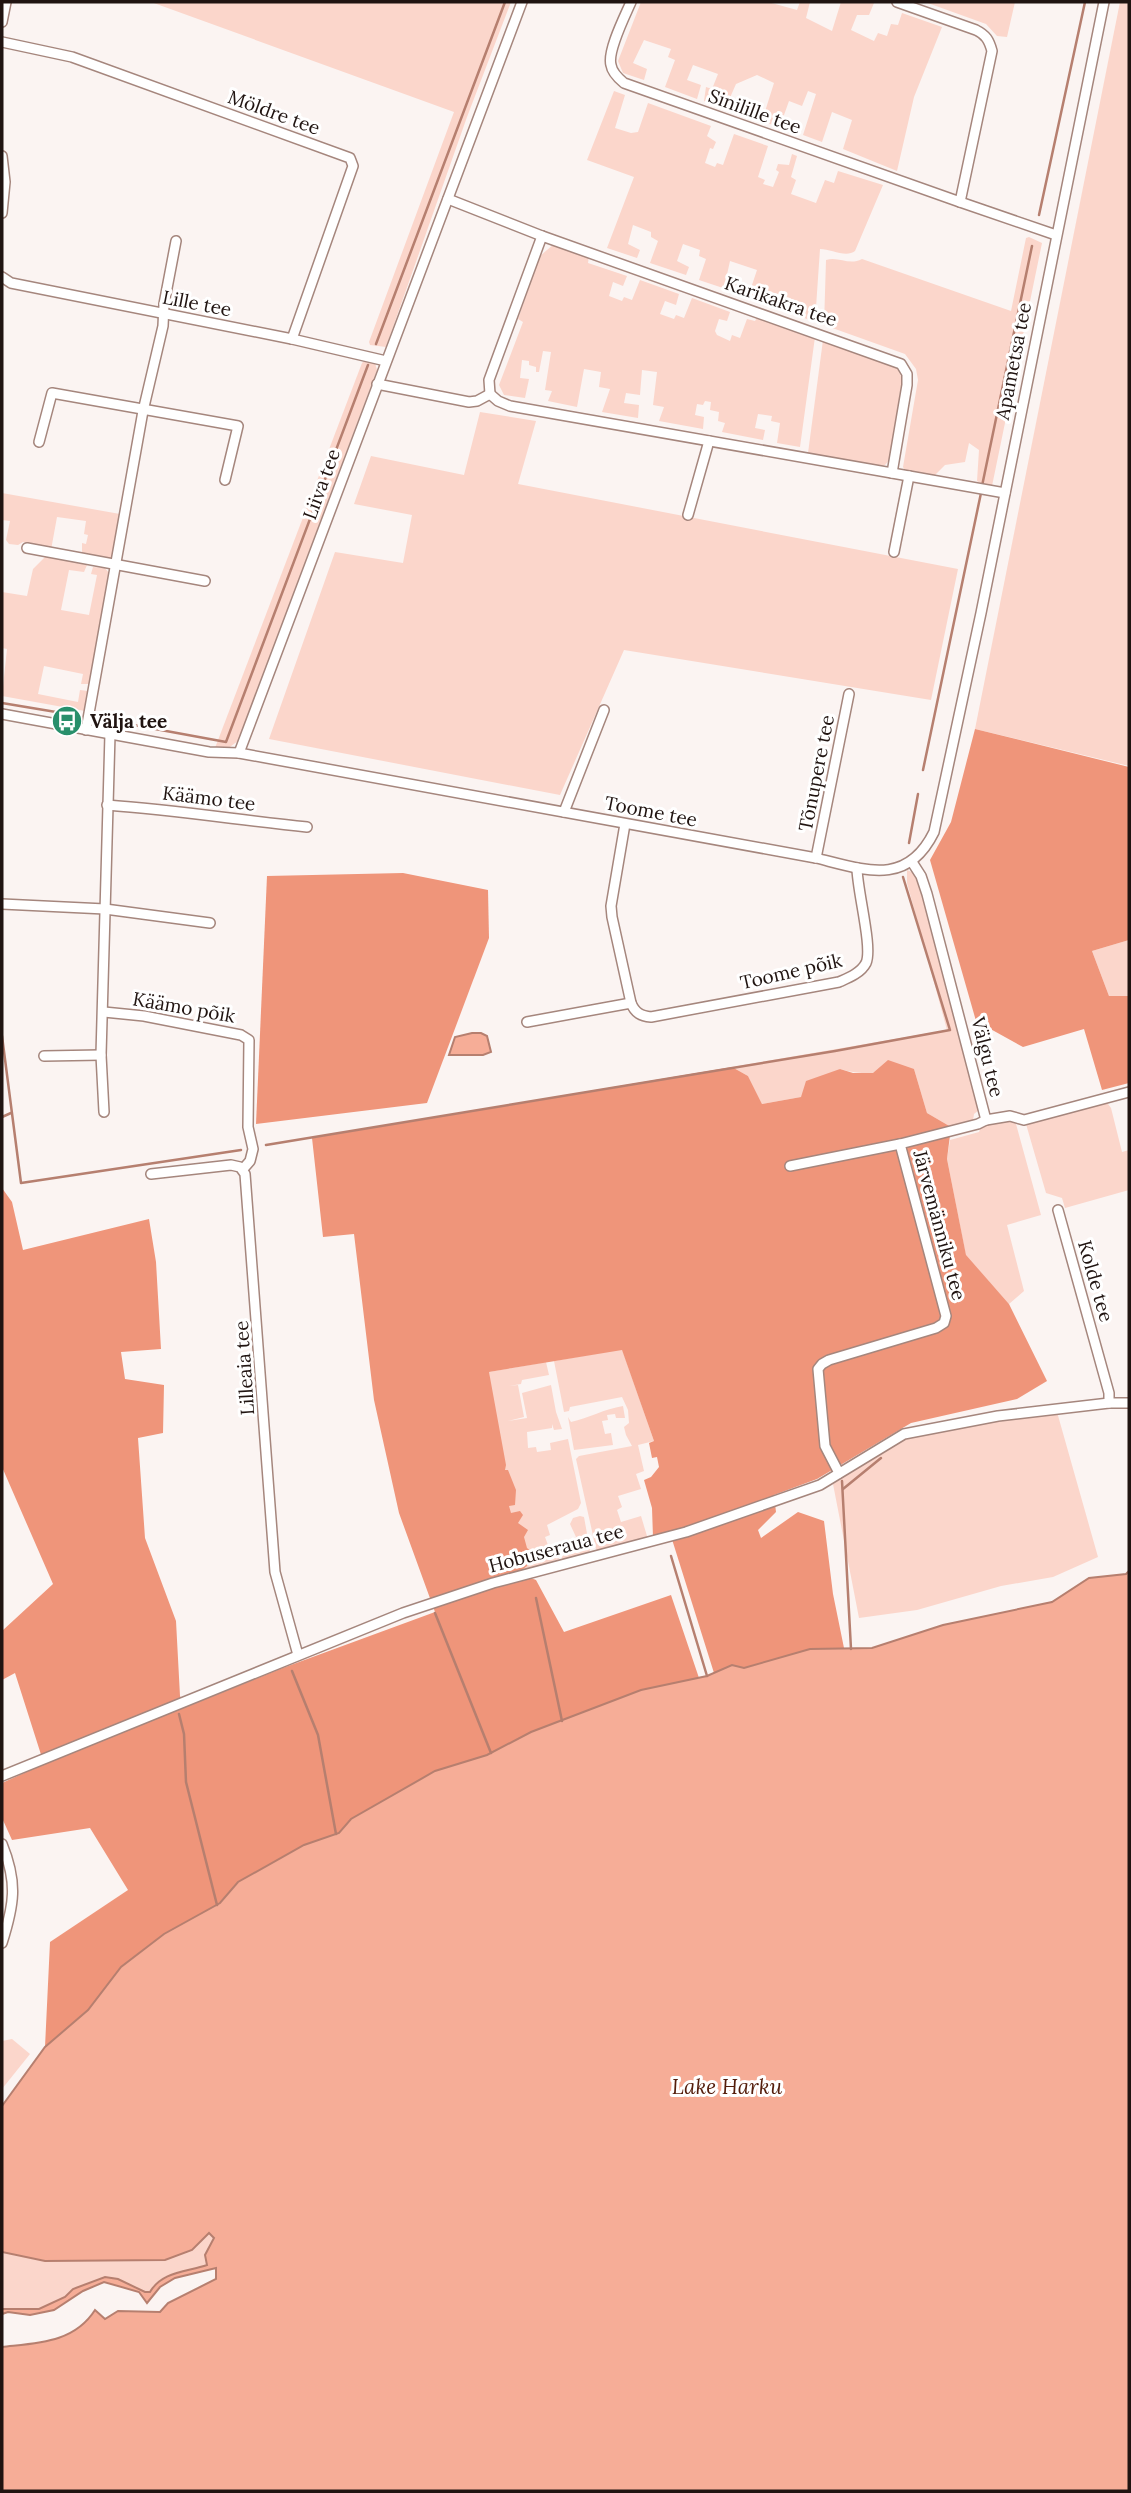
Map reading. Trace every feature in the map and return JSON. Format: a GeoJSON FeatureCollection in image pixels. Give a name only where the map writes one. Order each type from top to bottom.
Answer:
{"type":"FeatureCollection","features":[{"type":"Feature","properties":{"kind":"street"},"geometry":{"type":"LineString","coordinates":[[2,22],[6,2]]}},
{"type":"Feature","properties":{"kind":"street","name":"Liiva tee"},"geometry":{"type":"LineString","coordinates":[[239,752],[522,2]]}},
{"type":"Feature","properties":{"kind":"street","name":"Sinilille tee"},"geometry":{"type":"LineString","coordinates":[[631,2],[610,56],[614,72],[624,83],[1056,235]]}},
{"type":"Feature","properties":{"kind":"street"},"geometry":{"type":"LineString","coordinates":[[897,2],[976,30],[985,35],[990,43],[992,51],[960,202]]}},
{"type":"Feature","properties":{"kind":"street","name":"Apametsa tee"},"geometry":{"type":"LineString","coordinates":[[912,862],[927,846],[934,832],[1104,2]]}},
{"type":"Feature","properties":{"kind":"street","name":"Möldre tee"},"geometry":{"type":"LineString","coordinates":[[2,42],[72,57],[350,158],[353,166],[292,340]]}},
{"type":"Feature","properties":{"kind":"street"},"geometry":{"type":"LineString","coordinates":[[2,156],[5,182],[2,213]]}},
{"type":"Feature","properties":{"kind":"street","name":"Karikakra tee"},"geometry":{"type":"LineString","coordinates":[[448,200],[901,364],[907,374],[907,385],[892,473]]}},
{"type":"Feature","properties":{"kind":"street"},"geometry":{"type":"LineString","coordinates":[[542,236],[489,380],[490,394],[498,401],[510,406],[1005,493]]}},
{"type":"Feature","properties":{"kind":"street"},"geometry":{"type":"LineString","coordinates":[[86,730],[143,411],[163,326],[176,241]]}},
{"type":"Feature","properties":{"kind":"street","name":"Lille tee"},"geometry":{"type":"LineString","coordinates":[[2,277],[12,283],[386,361]]}},
{"type":"Feature","properties":{"kind":"street"},"geometry":{"type":"LineString","coordinates":[[377,384],[469,402],[490,394]]}},
{"type":"Feature","properties":{"kind":"street"},"geometry":{"type":"LineString","coordinates":[[39,442],[52,393],[238,426],[225,480]]}},
{"type":"Feature","properties":{"kind":"street"},"geometry":{"type":"LineString","coordinates":[[688,514],[709,441]]}},
{"type":"Feature","properties":{"kind":"street"},"geometry":{"type":"LineString","coordinates":[[894,552],[909,476]]}},
{"type":"Feature","properties":{"kind":"street"},"geometry":{"type":"LineString","coordinates":[[27,548],[205,581]]}},
{"type":"Feature","properties":{"kind":"street","name":"Tõnupere tee"},"geometry":{"type":"LineString","coordinates":[[816,858],[849,694]]}},
{"type":"Feature","properties":{"kind":"street"},"geometry":{"type":"LineString","coordinates":[[564,811],[604,710]]}},
{"type":"Feature","properties":{"kind":"street"},"geometry":{"type":"LineString","coordinates":[[2,714],[209,752],[239,752]]}},
{"type":"Feature","properties":{"kind":"street"},"geometry":{"type":"LineString","coordinates":[[104,1112],[101,1055],[110,734]]}},
{"type":"Feature","properties":{"kind":"street","name":"Toome tee"},"geometry":{"type":"LineString","coordinates":[[239,752],[269,760],[564,811],[857,868],[896,870],[912,862]]}},
{"type":"Feature","properties":{"kind":"street","name":"Käämo tee"},"geometry":{"type":"LineString","coordinates":[[107,805],[307,827]]}},
{"type":"Feature","properties":{"kind":"street"},"geometry":{"type":"LineString","coordinates":[[527,1022],[631,1003],[611,906],[625,824]]}},
{"type":"Feature","properties":{"kind":"street","name":"Välgu tee"},"geometry":{"type":"LineString","coordinates":[[912,862],[927,894],[986,1120],[1010,1116],[1024,1120],[1129,1092]]}},
{"type":"Feature","properties":{"kind":"street","name":"Toome põik"},"geometry":{"type":"LineString","coordinates":[[631,1003],[639,1014],[652,1017],[839,982],[853,976],[866,963],[868,950],[857,868]]}},
{"type":"Feature","properties":{"kind":"street"},"geometry":{"type":"LineString","coordinates":[[2,904],[105,909],[210,923]]}},
{"type":"Feature","properties":{"kind":"street","name":"Käämo põik"},"geometry":{"type":"LineString","coordinates":[[104,1012],[145,1016],[241,1035],[249,1040],[248,1127],[253,1149],[250,1161],[243,1170]]}},
{"type":"Feature","properties":{"kind":"street"},"geometry":{"type":"LineString","coordinates":[[44,1056],[101,1055]]}},
{"type":"Feature","properties":{"kind":"street","name":"Järvemänniku tee"},"geometry":{"type":"LineString","coordinates":[[790,1166],[900,1144],[986,1120]]}},
{"type":"Feature","properties":{"kind":"street","name":"Järvemänniku tee"},"geometry":{"type":"LineString","coordinates":[[839,1473],[825,1446],[818,1369],[829,1360],[936,1328],[944,1323],[946,1316],[900,1144]]}},
{"type":"Feature","properties":{"kind":"street"},"geometry":{"type":"LineString","coordinates":[[151,1174],[231,1165],[243,1170]]}},
{"type":"Feature","properties":{"kind":"street","name":"Lilleaia tee"},"geometry":{"type":"LineString","coordinates":[[243,1170],[251,1237],[275,1572],[298,1654]]}},
{"type":"Feature","properties":{"kind":"street","name":"Kolde tee"},"geometry":{"type":"LineString","coordinates":[[1058,1210],[1109,1393],[1109,1403]]}},
{"type":"Feature","properties":{"kind":"street","name":"Hobuseraua tee"},"geometry":{"type":"LineString","coordinates":[[2,1776],[403,1613],[494,1583],[686,1532],[820,1485],[904,1434],[998,1416],[1129,1403]]}},
{"type":"Feature","properties":{"kind":"street"},"geometry":{"type":"LineString","coordinates":[[2,1844],[14,1891],[10,1918],[2,1943]]}},
{"type":"Feature","properties":{"kind":"shaded area"},"geometry":{"type":"Polygon","coordinates":[[[151,2],[511,2],[467,117],[386,347],[370,345],[369,342],[454,112],[151,2]]]}},
{"type":"Feature","properties":{"kind":"shaded area"},"geometry":{"type":"Polygon","coordinates":[[[641,2],[768,2],[797,10],[800,2],[810,2],[806,18],[832,31],[841,2],[870,2],[874,3],[869,15],[857,15],[851,30],[874,41],[878,33],[887,36],[891,24],[898,25],[902,13],[942,27],[914,97],[897,171],[843,149],[852,120],[832,112],[822,142],[803,135],[816,94],[808,91],[802,106],[789,101],[784,115],[773,125],[762,121],[774,83],[757,75],[736,84],[725,109],[704,101],[706,87],[712,89],[718,74],[693,65],[687,80],[701,85],[697,99],[665,87],[675,60],[668,57],[671,49],[644,40],[633,63],[647,69],[644,80],[623,73],[618,61],[641,2]]]}},
{"type":"Feature","properties":{"kind":"shaded area"},"geometry":{"type":"Polygon","coordinates":[[[925,2],[1015,2],[1007,37],[997,36],[986,24],[925,2]]]}},
{"type":"Feature","properties":{"kind":"shaded area"},"geometry":{"type":"Polygon","coordinates":[[[1120,2],[1129,2],[1129,766],[975,729],[1120,2]]]}},
{"type":"Feature","properties":{"kind":"shaded area"},"geometry":{"type":"Polygon","coordinates":[[[614,91],[625,95],[615,128],[631,133],[638,132],[648,103],[711,126],[707,136],[716,142],[713,149],[710,148],[705,163],[715,167],[717,163],[723,165],[734,134],[768,146],[758,177],[765,180],[763,184],[773,187],[779,172],[776,170],[778,164],[789,165],[792,154],[797,156],[791,177],[796,180],[791,194],[816,203],[825,180],[834,183],[838,171],[883,185],[855,251],[843,253],[820,249],[815,322],[748,297],[757,270],[730,261],[726,279],[737,284],[735,292],[699,280],[706,259],[699,256],[700,250],[683,244],[677,261],[689,267],[686,275],[650,263],[658,241],[651,237],[651,232],[633,225],[628,244],[640,250],[637,258],[607,248],[634,177],[587,160],[614,91]]]}},
{"type":"Feature","properties":{"kind":"shaded area"},"geometry":{"type":"Polygon","coordinates":[[[1026,238],[1042,243],[992,486],[985,486],[977,481],[979,450],[969,443],[965,462],[945,465],[934,476],[905,471],[903,467],[918,380],[916,369],[905,354],[824,325],[826,260],[853,262],[862,259],[1011,311],[1026,238]]]}},
{"type":"Feature","properties":{"kind":"shaded area"},"geometry":{"type":"Polygon","coordinates":[[[554,244],[589,256],[588,263],[627,276],[623,286],[613,282],[609,296],[622,301],[624,297],[632,300],[640,280],[679,294],[676,305],[665,301],[660,314],[674,319],[676,315],[684,318],[692,298],[730,312],[727,321],[719,319],[715,331],[717,335],[730,341],[732,335],[740,338],[747,319],[755,321],[758,316],[815,337],[800,447],[777,443],[780,423],[771,421],[772,416],[758,414],[755,428],[765,430],[763,440],[722,432],[725,423],[718,421],[719,412],[710,410],[711,402],[697,404],[695,415],[704,417],[703,429],[659,421],[664,407],[653,405],[657,372],[642,370],[640,395],[626,393],[624,403],[639,405],[638,418],[602,412],[610,389],[599,387],[601,372],[584,369],[577,407],[548,401],[552,391],[545,390],[551,352],[543,351],[539,372],[536,372],[536,367],[529,365],[529,361],[522,360],[520,378],[529,379],[525,398],[504,395],[499,385],[523,322],[518,319],[540,256],[554,244]]]}},
{"type":"Feature","properties":{"kind":"shaded area"},"geometry":{"type":"Polygon","coordinates":[[[823,340],[891,363],[898,369],[902,379],[890,459],[885,465],[878,467],[808,453],[823,340]]]}},
{"type":"Feature","properties":{"kind":"shaded area"},"geometry":{"type":"Polygon","coordinates":[[[365,360],[375,363],[377,370],[238,741],[227,749],[215,748],[362,363],[365,360]]]}},
{"type":"Feature","properties":{"kind":"shaded area"},"geometry":{"type":"Polygon","coordinates":[[[480,412],[536,421],[518,484],[958,569],[931,700],[624,650],[560,795],[269,739],[335,552],[403,563],[412,515],[354,504],[371,456],[464,475],[480,412]]]}},
{"type":"Feature","properties":{"kind":"shaded area"},"geometry":{"type":"Polygon","coordinates":[[[2,493],[120,514],[113,558],[110,561],[82,556],[82,543],[86,544],[88,535],[84,534],[86,521],[57,517],[51,550],[27,546],[27,543],[23,542],[18,545],[9,544],[6,540],[10,521],[2,520],[2,493]]]}},
{"type":"Feature","properties":{"kind":"shaded area"},"geometry":{"type":"Polygon","coordinates":[[[46,556],[87,565],[84,572],[69,570],[61,610],[89,615],[97,575],[91,574],[93,567],[105,568],[109,573],[90,684],[81,684],[83,674],[44,666],[38,694],[78,702],[80,690],[88,691],[85,711],[2,696],[7,649],[2,648],[2,592],[27,596],[33,569],[46,556]]]}},
{"type":"Feature","properties":{"kind":"shaded area"},"geometry":{"type":"Polygon","coordinates":[[[975,729],[1129,767],[1129,940],[1092,951],[1109,996],[1129,996],[1129,1083],[1102,1090],[1084,1029],[1023,1047],[976,1021],[930,860],[951,822],[975,729]]]}},
{"type":"Feature","properties":{"kind":"shaded area"},"geometry":{"type":"Polygon","coordinates":[[[907,870],[914,873],[920,884],[979,1110],[974,1114],[973,1121],[951,1127],[927,1113],[914,1069],[867,1073],[840,1069],[801,1097],[762,1104],[748,1076],[732,1067],[947,1030],[907,883],[907,870]]]}},
{"type":"Feature","properties":{"kind":"shaded area"},"geometry":{"type":"Polygon","coordinates":[[[403,873],[488,890],[489,938],[427,1103],[256,1124],[267,876],[403,873]]]}},
{"type":"Feature","properties":{"kind":"shaded area"},"geometry":{"type":"Polygon","coordinates":[[[1129,940],[1129,996],[1109,996],[1092,951],[1129,940]]]}},
{"type":"Feature","properties":{"kind":"shaded area"},"geometry":{"type":"Polygon","coordinates":[[[888,1060],[914,1069],[927,1113],[951,1127],[947,1159],[966,1255],[1009,1304],[1047,1381],[1017,1399],[911,1423],[817,1479],[774,1495],[776,1512],[758,1530],[761,1538],[798,1512],[824,1521],[833,1594],[844,1648],[810,1649],[744,1668],[732,1665],[714,1673],[670,1533],[653,1537],[652,1508],[644,1480],[651,1477],[659,1467],[657,1457],[652,1458],[649,1443],[654,1441],[622,1350],[489,1372],[505,1470],[508,1470],[516,1490],[515,1505],[509,1506],[511,1513],[520,1511],[523,1515],[518,1523],[528,1530],[524,1537],[527,1548],[532,1552],[532,1559],[528,1560],[527,1566],[518,1573],[536,1580],[564,1632],[671,1595],[699,1678],[641,1690],[531,1732],[487,1755],[435,1771],[351,1819],[339,1833],[304,1845],[238,1882],[220,1903],[164,1934],[121,1967],[88,2010],[45,2047],[50,1942],[128,1890],[90,1828],[12,1840],[2,1818],[2,1783],[44,1764],[15,1673],[2,1680],[2,1631],[53,1584],[2,1467],[2,1188],[12,1202],[23,1250],[149,1219],[156,1262],[161,1349],[121,1352],[125,1379],[164,1385],[163,1433],[138,1438],[145,1538],[176,1621],[180,1696],[186,1707],[435,1612],[399,1513],[374,1400],[354,1234],[323,1237],[312,1138],[732,1067],[748,1076],[762,1104],[801,1097],[806,1081],[840,1069],[853,1073],[873,1073],[888,1060]]]}},
{"type":"Feature","properties":{"kind":"shaded area"},"geometry":{"type":"Polygon","coordinates":[[[1104,1103],[1111,1108],[1122,1152],[1129,1150],[1129,1190],[1065,1208],[1062,1198],[1046,1193],[1026,1124],[1104,1103]]]}},
{"type":"Feature","properties":{"kind":"shaded area"},"geometry":{"type":"Polygon","coordinates":[[[1010,1120],[1016,1124],[1041,1215],[1007,1225],[1024,1291],[1009,1304],[966,1256],[947,1159],[950,1140],[979,1132],[981,1127],[1010,1120]]]}},
{"type":"Feature","properties":{"kind":"shaded area"},"geometry":{"type":"Polygon","coordinates":[[[622,1349],[654,1441],[638,1445],[644,1471],[636,1474],[641,1489],[618,1496],[622,1507],[617,1510],[621,1522],[641,1516],[647,1539],[599,1552],[596,1549],[576,1459],[579,1456],[632,1446],[624,1427],[629,1423],[628,1410],[622,1397],[570,1407],[569,1411],[564,1412],[554,1361],[622,1349]]]}},
{"type":"Feature","properties":{"kind":"shaded area"},"geometry":{"type":"Polygon","coordinates":[[[546,1362],[549,1375],[522,1380],[521,1384],[509,1386],[518,1385],[524,1417],[508,1421],[527,1418],[522,1393],[551,1385],[562,1429],[554,1430],[552,1424],[552,1428],[527,1432],[528,1448],[536,1447],[537,1452],[551,1450],[550,1443],[568,1439],[581,1503],[578,1509],[547,1525],[550,1535],[545,1537],[548,1545],[554,1544],[559,1559],[517,1573],[498,1539],[489,1372],[546,1362]]]}},
{"type":"Feature","properties":{"kind":"shaded area"},"geometry":{"type":"Polygon","coordinates":[[[623,1406],[625,1418],[616,1418],[615,1414],[607,1415],[608,1420],[602,1421],[605,1434],[611,1433],[613,1445],[574,1450],[568,1417],[571,1422],[623,1406]]]}},
{"type":"Feature","properties":{"kind":"shaded area"},"geometry":{"type":"Polygon","coordinates":[[[1057,1412],[1098,1557],[1053,1577],[1001,1586],[917,1610],[859,1618],[833,1484],[905,1438],[1057,1412]]]}},
{"type":"Feature","properties":{"kind":"shaded area"},"geometry":{"type":"Polygon","coordinates":[[[584,1517],[590,1550],[588,1554],[563,1561],[559,1543],[576,1537],[570,1524],[573,1518],[584,1517]]]}},
{"type":"Feature","properties":{"kind":"shaded area"},"geometry":{"type":"Polygon","coordinates":[[[12,2039],[30,2054],[2,2089],[2,2041],[12,2039]]]}},
{"type":"Feature","properties":{"kind":"shaded area"},"geometry":{"type":"Polygon","coordinates":[[[209,2233],[214,2238],[205,2255],[207,2265],[161,2279],[150,2292],[145,2293],[118,2279],[73,2289],[65,2297],[39,2309],[2,2309],[2,2252],[45,2261],[192,2250],[209,2233]]]}},
{"type":"Feature","properties":{"kind":"water"},"geometry":{"type":"Polygon","coordinates":[[[472,1033],[487,1036],[491,1052],[483,1055],[449,1055],[455,1037],[472,1033]]]}},
{"type":"Feature","properties":{"kind":"water","name":"Lake Harku"},"geometry":{"type":"Polygon","coordinates":[[[1129,1571],[1129,2491],[2,2491],[2,2347],[41,2342],[66,2335],[77,2329],[95,2310],[105,2319],[118,2311],[160,2312],[168,2303],[216,2279],[216,2268],[175,2278],[160,2287],[147,2303],[139,2292],[104,2282],[83,2291],[54,2310],[30,2315],[8,2312],[2,2314],[2,2309],[39,2309],[65,2297],[73,2289],[105,2277],[118,2279],[150,2292],[168,2276],[207,2265],[205,2255],[214,2238],[209,2233],[192,2250],[165,2260],[45,2261],[2,2252],[2,2106],[45,2047],[88,2010],[121,1967],[164,1934],[220,1903],[238,1882],[304,1845],[339,1833],[351,1819],[435,1771],[487,1755],[531,1732],[641,1690],[707,1676],[732,1665],[744,1668],[810,1649],[872,1648],[943,1625],[1052,1602],[1089,1578],[1126,1574],[1129,1571]]]}},
{"type":"Feature","properties":{"kind":"waterway"},"geometry":{"type":"LineString","coordinates":[[376,344],[505,2]]}},
{"type":"Feature","properties":{"kind":"waterway"},"geometry":{"type":"LineString","coordinates":[[1039,215],[1085,2]]}},
{"type":"Feature","properties":{"kind":"waterway"},"geometry":{"type":"LineString","coordinates":[[982,486],[1032,246]]}},
{"type":"Feature","properties":{"kind":"waterway"},"geometry":{"type":"LineString","coordinates":[[101,719],[226,742],[368,365]]}},
{"type":"Feature","properties":{"kind":"waterway"},"geometry":{"type":"LineString","coordinates":[[923,770],[981,493]]}},
{"type":"Feature","properties":{"kind":"waterway"},"geometry":{"type":"LineString","coordinates":[[2,703],[80,716]]}},
{"type":"Feature","properties":{"kind":"waterway"},"geometry":{"type":"LineString","coordinates":[[909,843],[918,794]]}},
{"type":"Feature","properties":{"kind":"waterway"},"geometry":{"type":"LineString","coordinates":[[266,1145],[950,1030],[903,877]]}},
{"type":"Feature","properties":{"kind":"waterway"},"geometry":{"type":"LineString","coordinates":[[2,1036],[21,1183],[241,1150]]}},
{"type":"Feature","properties":{"kind":"waterway"},"geometry":{"type":"LineString","coordinates":[[2,1117],[11,1113]]}},
{"type":"Feature","properties":{"kind":"waterway"},"geometry":{"type":"LineString","coordinates":[[843,1489],[881,1458]]}},
{"type":"Feature","properties":{"kind":"waterway"},"geometry":{"type":"LineString","coordinates":[[842,1481],[851,1649]]}},
{"type":"Feature","properties":{"kind":"waterway"},"geometry":{"type":"LineString","coordinates":[[671,1556],[707,1676]]}},
{"type":"Feature","properties":{"kind":"waterway"},"geometry":{"type":"LineString","coordinates":[[536,1598],[562,1721]]}},
{"type":"Feature","properties":{"kind":"waterway"},"geometry":{"type":"LineString","coordinates":[[435,1613],[491,1753]]}},
{"type":"Feature","properties":{"kind":"waterway"},"geometry":{"type":"LineString","coordinates":[[292,1671],[318,1735],[336,1834]]}},
{"type":"Feature","properties":{"kind":"waterway"},"geometry":{"type":"LineString","coordinates":[[179,1714],[184,1734],[186,1782],[217,1905]]}},
{"type":"Feature","properties":{"kind":"place","name":"Välja tee"},"geometry":{"type":"Point","coordinates":[67,721]}}]}
